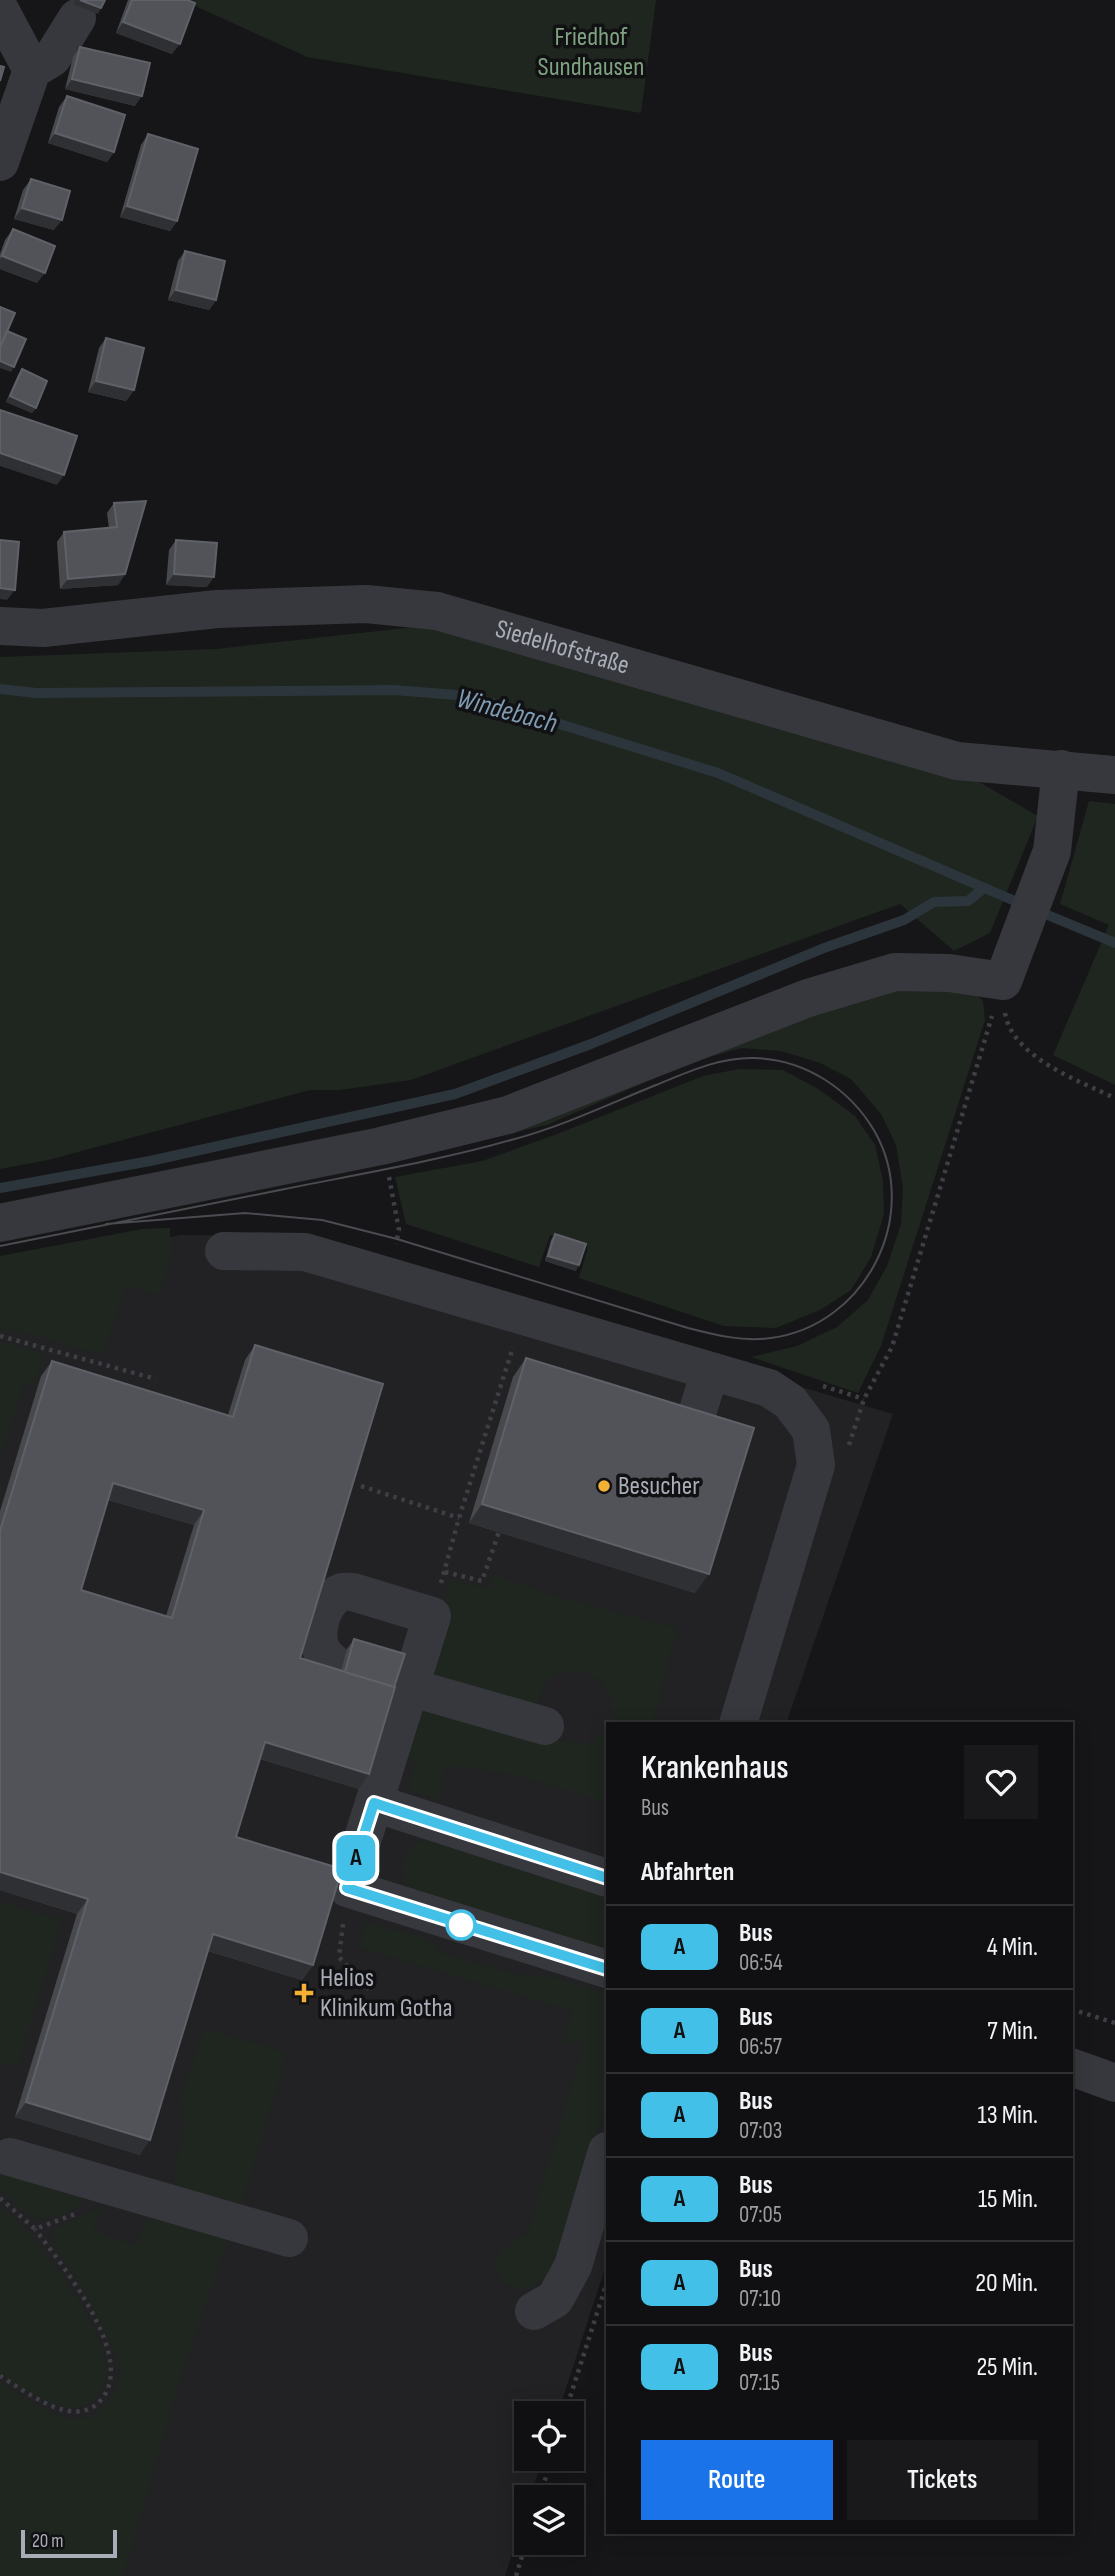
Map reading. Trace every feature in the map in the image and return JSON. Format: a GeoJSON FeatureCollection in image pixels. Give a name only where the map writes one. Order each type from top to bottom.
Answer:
{"type":"FeatureCollection","features":[{"type":"Feature","properties":{"kind":"street"},"geometry":{"type":"LineString","coordinates":[[0,10],[32,70]]}},
{"type":"Feature","properties":{"kind":"street"},"geometry":{"type":"LineString","coordinates":[[0,163],[32,70],[52,58],[77,18]]}},
{"type":"Feature","properties":{"kind":"street","name":"Siedelhofstraße"},"geometry":{"type":"LineString","coordinates":[[0,626],[43,628],[217,609],[366,604],[426,610],[957,761],[1115,775]]}},
{"type":"Feature","properties":{"kind":"street"},"geometry":{"type":"LineString","coordinates":[[0,1223],[381,1146],[508,1115],[808,998],[895,972],[949,972],[1003,981],[1052,851],[1060,769]]}},
{"type":"Feature","properties":{"kind":"street"},"geometry":{"type":"LineString","coordinates":[[224,1251],[305,1252],[769,1388],[790,1402],[811,1430],[816,1465],[739,1722]]}},
{"type":"Feature","properties":{"kind":"street"},"geometry":{"type":"LineString","coordinates":[[682,1463],[710,1372]]}},
{"type":"Feature","properties":{"kind":"street"},"geometry":{"type":"LineString","coordinates":[[338,1667],[323,1652],[318,1643],[318,1631],[325,1607],[341,1592],[353,1592],[432,1616],[347,1888],[606,1969]]}},
{"type":"Feature","properties":{"kind":"street"},"geometry":{"type":"LineString","coordinates":[[409,1687],[545,1726]]}},
{"type":"Feature","properties":{"kind":"street"},"geometry":{"type":"LineString","coordinates":[[374,1803],[606,1878]]}},
{"type":"Feature","properties":{"kind":"street"},"geometry":{"type":"LineString","coordinates":[[1073,2068],[1115,2082]]}},
{"type":"Feature","properties":{"kind":"street"},"geometry":{"type":"LineString","coordinates":[[534,2311],[555,2299],[573,2266],[606,2154]]}},
{"type":"Feature","properties":{"kind":"street"},"geometry":{"type":"LineString","coordinates":[[10,2157],[289,2238]]}},
{"type":"Feature","properties":{"kind":"path"},"geometry":{"type":"LineString","coordinates":[[1003,981],[1005,1017],[1013,1037],[1052,1069],[1115,1098]]}},
{"type":"Feature","properties":{"kind":"path"},"geometry":{"type":"LineString","coordinates":[[846,1455],[864,1399],[892,1347],[1003,981]]}},
{"type":"Feature","properties":{"kind":"path"},"geometry":{"type":"LineString","coordinates":[[381,1146],[399,1230],[394,1251]]}},
{"type":"Feature","properties":{"kind":"path"},"geometry":{"type":"LineString","coordinates":[[432,1616],[459,1518],[523,1316]]}},
{"type":"Feature","properties":{"kind":"path"},"geometry":{"type":"LineString","coordinates":[[0,1336],[156,1379]]}},
{"type":"Feature","properties":{"kind":"path"},"geometry":{"type":"LineString","coordinates":[[361,1486],[459,1518]]}},
{"type":"Feature","properties":{"kind":"path"},"geometry":{"type":"LineString","coordinates":[[445,1572],[482,1581],[501,1523]]}},
{"type":"Feature","properties":{"kind":"path"},"geometry":{"type":"LineString","coordinates":[[347,1888],[339,1957],[368,1990]]}},
{"type":"Feature","properties":{"kind":"path"},"geometry":{"type":"LineString","coordinates":[[1073,2010],[1115,2023]]}},
{"type":"Feature","properties":{"kind":"path"},"geometry":{"type":"LineString","coordinates":[[35,2229],[76,2213],[112,2187]]}},
{"type":"Feature","properties":{"kind":"path"},"geometry":{"type":"LineString","coordinates":[[0,2198],[35,2229],[83,2297],[104,2339],[110,2361],[109,2388],[95,2406],[78,2412],[55,2409],[0,2376]]}},
{"type":"Feature","properties":{"kind":"path"},"geometry":{"type":"LineString","coordinates":[[569,2401],[606,2285]]}},
{"type":"Feature","properties":{"kind":"path"},"geometry":{"type":"LineString","coordinates":[[516,2576],[522,2555]]}},
{"type":"Feature","properties":{"kind":"shaded area","name":"Helios Klinikum Gotha"},"geometry":{"type":"Polygon","coordinates":[[[181,1235],[288,1236],[893,1414],[787,1722],[606,1722],[606,2265],[562,2401],[514,2401],[514,2471],[539,2471],[534,2485],[514,2485],[514,2549],[505,2576],[0,2576],[0,1268],[181,1235]]]}},
{"type":"Feature","properties":{"kind":"green space","name":"Friedhof Sundhausen"},"geometry":{"type":"Polygon","coordinates":[[[182,0],[656,0],[641,113],[307,57],[182,0]]]}},
{"type":"Feature","properties":{"kind":"green space"},"geometry":{"type":"Polygon","coordinates":[[[433,625],[979,782],[1038,816],[990,933],[954,951],[900,904],[411,1080],[340,1090],[310,1090],[48,1160],[0,1169],[0,657],[216,649],[433,625]]]}},
{"type":"Feature","properties":{"kind":"green space"},"geometry":{"type":"Polygon","coordinates":[[[1089,801],[1115,804],[1115,1085],[1053,1055],[1109,925],[1060,904],[1089,801]]]}},
{"type":"Feature","properties":{"kind":"green space"},"geometry":{"type":"Polygon","coordinates":[[[912,984],[970,989],[983,1001],[985,1020],[881,1346],[858,1393],[751,1357],[797,1346],[837,1327],[868,1300],[887,1266],[901,1224],[903,1188],[896,1145],[881,1114],[851,1079],[820,1063],[781,1051],[742,1048],[692,1062],[547,1125],[499,1136],[758,1029],[912,984]]]}},
{"type":"Feature","properties":{"kind":"green space"},"geometry":{"type":"Polygon","coordinates":[[[739,1069],[783,1070],[820,1090],[855,1116],[875,1145],[883,1180],[884,1214],[871,1257],[851,1290],[820,1310],[776,1328],[724,1326],[579,1278],[588,1247],[550,1235],[539,1267],[406,1224],[395,1177],[482,1161],[703,1076],[739,1069]]]}},
{"type":"Feature","properties":{"kind":"green space"},"geometry":{"type":"Polygon","coordinates":[[[170,1228],[170,1262],[159,1295],[125,1286],[102,1355],[20,1331],[0,1329],[0,1256],[142,1229],[170,1228]]]}},
{"type":"Feature","properties":{"kind":"green space"},"geometry":{"type":"Polygon","coordinates":[[[0,1342],[44,1353],[34,1387],[24,1384],[0,1459],[0,1342]]]}},
{"type":"Feature","properties":{"kind":"green space"},"geometry":{"type":"Polygon","coordinates":[[[494,1574],[547,1594],[677,1628],[654,1722],[609,1722],[613,1706],[609,1691],[599,1680],[585,1672],[570,1671],[555,1676],[543,1688],[537,1710],[420,1682],[451,1579],[489,1589],[494,1574]]]}},
{"type":"Feature","properties":{"kind":"green space"},"geometry":{"type":"Polygon","coordinates":[[[423,1699],[573,1744],[595,1739],[606,1728],[606,1802],[512,1774],[451,1766],[442,1775],[440,1800],[408,1790],[415,1762],[397,1755],[423,1699]]]}},
{"type":"Feature","properties":{"kind":"green space"},"geometry":{"type":"Polygon","coordinates":[[[429,1838],[606,1890],[606,1957],[409,1890],[403,1866],[408,1852],[429,1838]]]}},
{"type":"Feature","properties":{"kind":"green space"},"geometry":{"type":"Polygon","coordinates":[[[0,1901],[62,1920],[17,2067],[0,2062],[0,1901]]]}},
{"type":"Feature","properties":{"kind":"green space"},"geometry":{"type":"Polygon","coordinates":[[[365,1922],[428,1939],[442,1954],[529,1977],[542,1974],[606,1994],[606,2105],[559,2258],[549,2274],[537,2285],[521,2289],[512,2287],[503,2282],[495,2264],[500,2251],[528,2233],[584,2044],[579,2039],[562,2046],[573,2011],[360,1948],[365,1922]]]}},
{"type":"Feature","properties":{"kind":"green space"},"geometry":{"type":"Polygon","coordinates":[[[205,2028],[287,2053],[240,2210],[176,2191],[174,2169],[185,2124],[180,2100],[205,2028]]]}},
{"type":"Feature","properties":{"kind":"green space"},"geometry":{"type":"Polygon","coordinates":[[[0,2163],[88,2195],[70,2211],[53,2217],[29,2215],[0,2189],[0,2163]]]}},
{"type":"Feature","properties":{"kind":"green space"},"geometry":{"type":"Polygon","coordinates":[[[0,2206],[50,2259],[93,2327],[101,2349],[106,2377],[98,2395],[88,2404],[63,2407],[49,2402],[35,2396],[0,2372],[0,2206]]]}},
{"type":"Feature","properties":{"kind":"green space"},"geometry":{"type":"Polygon","coordinates":[[[101,2208],[94,2231],[137,2246],[150,2210],[229,2236],[178,2386],[123,2576],[0,2576],[0,2381],[51,2413],[79,2419],[92,2416],[104,2407],[119,2378],[118,2360],[102,2325],[82,2288],[51,2241],[54,2229],[101,2208]]]}},
{"type":"Feature","properties":{"kind":"building"},"geometry":{"type":"Polygon","coordinates":[[[80,0],[105,0],[101,8],[80,0]]]}},
{"type":"Feature","properties":{"kind":"building"},"geometry":{"type":"Polygon","coordinates":[[[132,0],[187,0],[195,3],[180,44],[123,22],[132,0]]]}},
{"type":"Feature","properties":{"kind":"building"},"geometry":{"type":"Polygon","coordinates":[[[80,47],[150,63],[142,96],[72,79],[80,47]]]}},
{"type":"Feature","properties":{"kind":"building"},"geometry":{"type":"Polygon","coordinates":[[[67,96],[125,115],[114,152],[55,133],[67,96]]]}},
{"type":"Feature","properties":{"kind":"building"},"geometry":{"type":"Polygon","coordinates":[[[148,134],[198,149],[177,221],[127,206],[148,134]]]}},
{"type":"Feature","properties":{"kind":"building"},"geometry":{"type":"Polygon","coordinates":[[[31,179],[70,191],[62,220],[22,208],[31,179]]]}},
{"type":"Feature","properties":{"kind":"building"},"geometry":{"type":"Polygon","coordinates":[[[13,229],[55,246],[45,273],[2,256],[13,229]]]}},
{"type":"Feature","properties":{"kind":"building"},"geometry":{"type":"Polygon","coordinates":[[[185,251],[225,261],[216,300],[176,290],[185,251]]]}},
{"type":"Feature","properties":{"kind":"building"},"geometry":{"type":"Polygon","coordinates":[[[0,307],[15,313],[0,348],[0,307]]]}},
{"type":"Feature","properties":{"kind":"building"},"geometry":{"type":"Polygon","coordinates":[[[7,331],[26,339],[14,367],[0,361],[0,348],[7,331]]]}},
{"type":"Feature","properties":{"kind":"building"},"geometry":{"type":"Polygon","coordinates":[[[106,338],[144,348],[134,390],[96,381],[106,338]]]}},
{"type":"Feature","properties":{"kind":"building"},"geometry":{"type":"Polygon","coordinates":[[[22,369],[47,381],[36,408],[10,396],[22,369]]]}},
{"type":"Feature","properties":{"kind":"building"},"geometry":{"type":"Polygon","coordinates":[[[0,410],[77,436],[64,475],[0,453],[0,410]]]}},
{"type":"Feature","properties":{"kind":"building"},"geometry":{"type":"Polygon","coordinates":[[[146,501],[125,574],[68,579],[64,532],[117,527],[114,503],[146,501]]]}},
{"type":"Feature","properties":{"kind":"building"},"geometry":{"type":"Polygon","coordinates":[[[0,540],[19,542],[15,590],[0,588],[0,540]]]}},
{"type":"Feature","properties":{"kind":"building"},"geometry":{"type":"Polygon","coordinates":[[[176,540],[217,543],[214,577],[174,574],[176,540]]]}},
{"type":"Feature","properties":{"kind":"building"},"geometry":{"type":"Polygon","coordinates":[[[555,1234],[586,1244],[579,1265],[548,1256],[555,1234]]]}},
{"type":"Feature","properties":{"kind":"building"},"geometry":{"type":"Polygon","coordinates":[[[255,1345],[383,1384],[300,1658],[395,1687],[369,1774],[265,1742],[236,1837],[342,1869],[313,1965],[213,1934],[150,2140],[26,2102],[88,1899],[0,1872],[0,1531],[52,1361],[233,1417],[255,1345]],[[113,1483],[81,1590],[172,1618],[204,1510],[113,1483]]]}},
{"type":"Feature","properties":{"kind":"building","name":"Besucher"},"geometry":{"type":"Polygon","coordinates":[[[526,1358],[754,1428],[709,1574],[482,1504],[526,1358]]]}},
{"type":"Feature","properties":{"kind":"building"},"geometry":{"type":"Polygon","coordinates":[[[354,1639],[405,1654],[394,1687],[345,1672],[354,1639]]]}},
{"type":"Feature","properties":{"kind":"waterway","name":"Windebach"},"geometry":{"type":"LineString","coordinates":[[0,689],[36,693],[394,690],[469,696],[718,773],[1024,905]]}},
{"type":"Feature","properties":{"kind":"waterway"},"geometry":{"type":"LineString","coordinates":[[0,1188],[150,1161],[455,1094],[591,1044],[824,948],[904,920],[934,902],[968,901],[984,888]]}},
{"type":"Feature","properties":{"kind":"waterway"},"geometry":{"type":"LineString","coordinates":[[1038,911],[1115,943]]}},
{"type":"Feature","properties":{"kind":"tram line"},"geometry":{"type":"LineString","coordinates":[[0,1246],[107,1225],[142,1218],[285,1189],[398,1167],[483,1148],[566,1122],[704,1066],[741,1058],[791,1064],[824,1079],[853,1102],[875,1132],[888,1164],[892,1198],[888,1231],[876,1262],[858,1290],[834,1313],[804,1329],[761,1339],[729,1337],[688,1328],[397,1239],[322,1220],[245,1213],[106,1224]]}},
{"type":"Feature","properties":{"kind":"bus line","name":"A"},"geometry":{"type":"LineString","coordinates":[[606,1878],[374,1803],[347,1888],[606,1969]]}},
{"type":"Feature","properties":{"kind":"place","name":"Besucher"},"geometry":{"type":"Point","coordinates":[604,1486]}},
{"type":"Feature","properties":{"kind":"place","name":"Helios Klinikum Gotha"},"geometry":{"type":"Point","coordinates":[304,1993]}}]}
